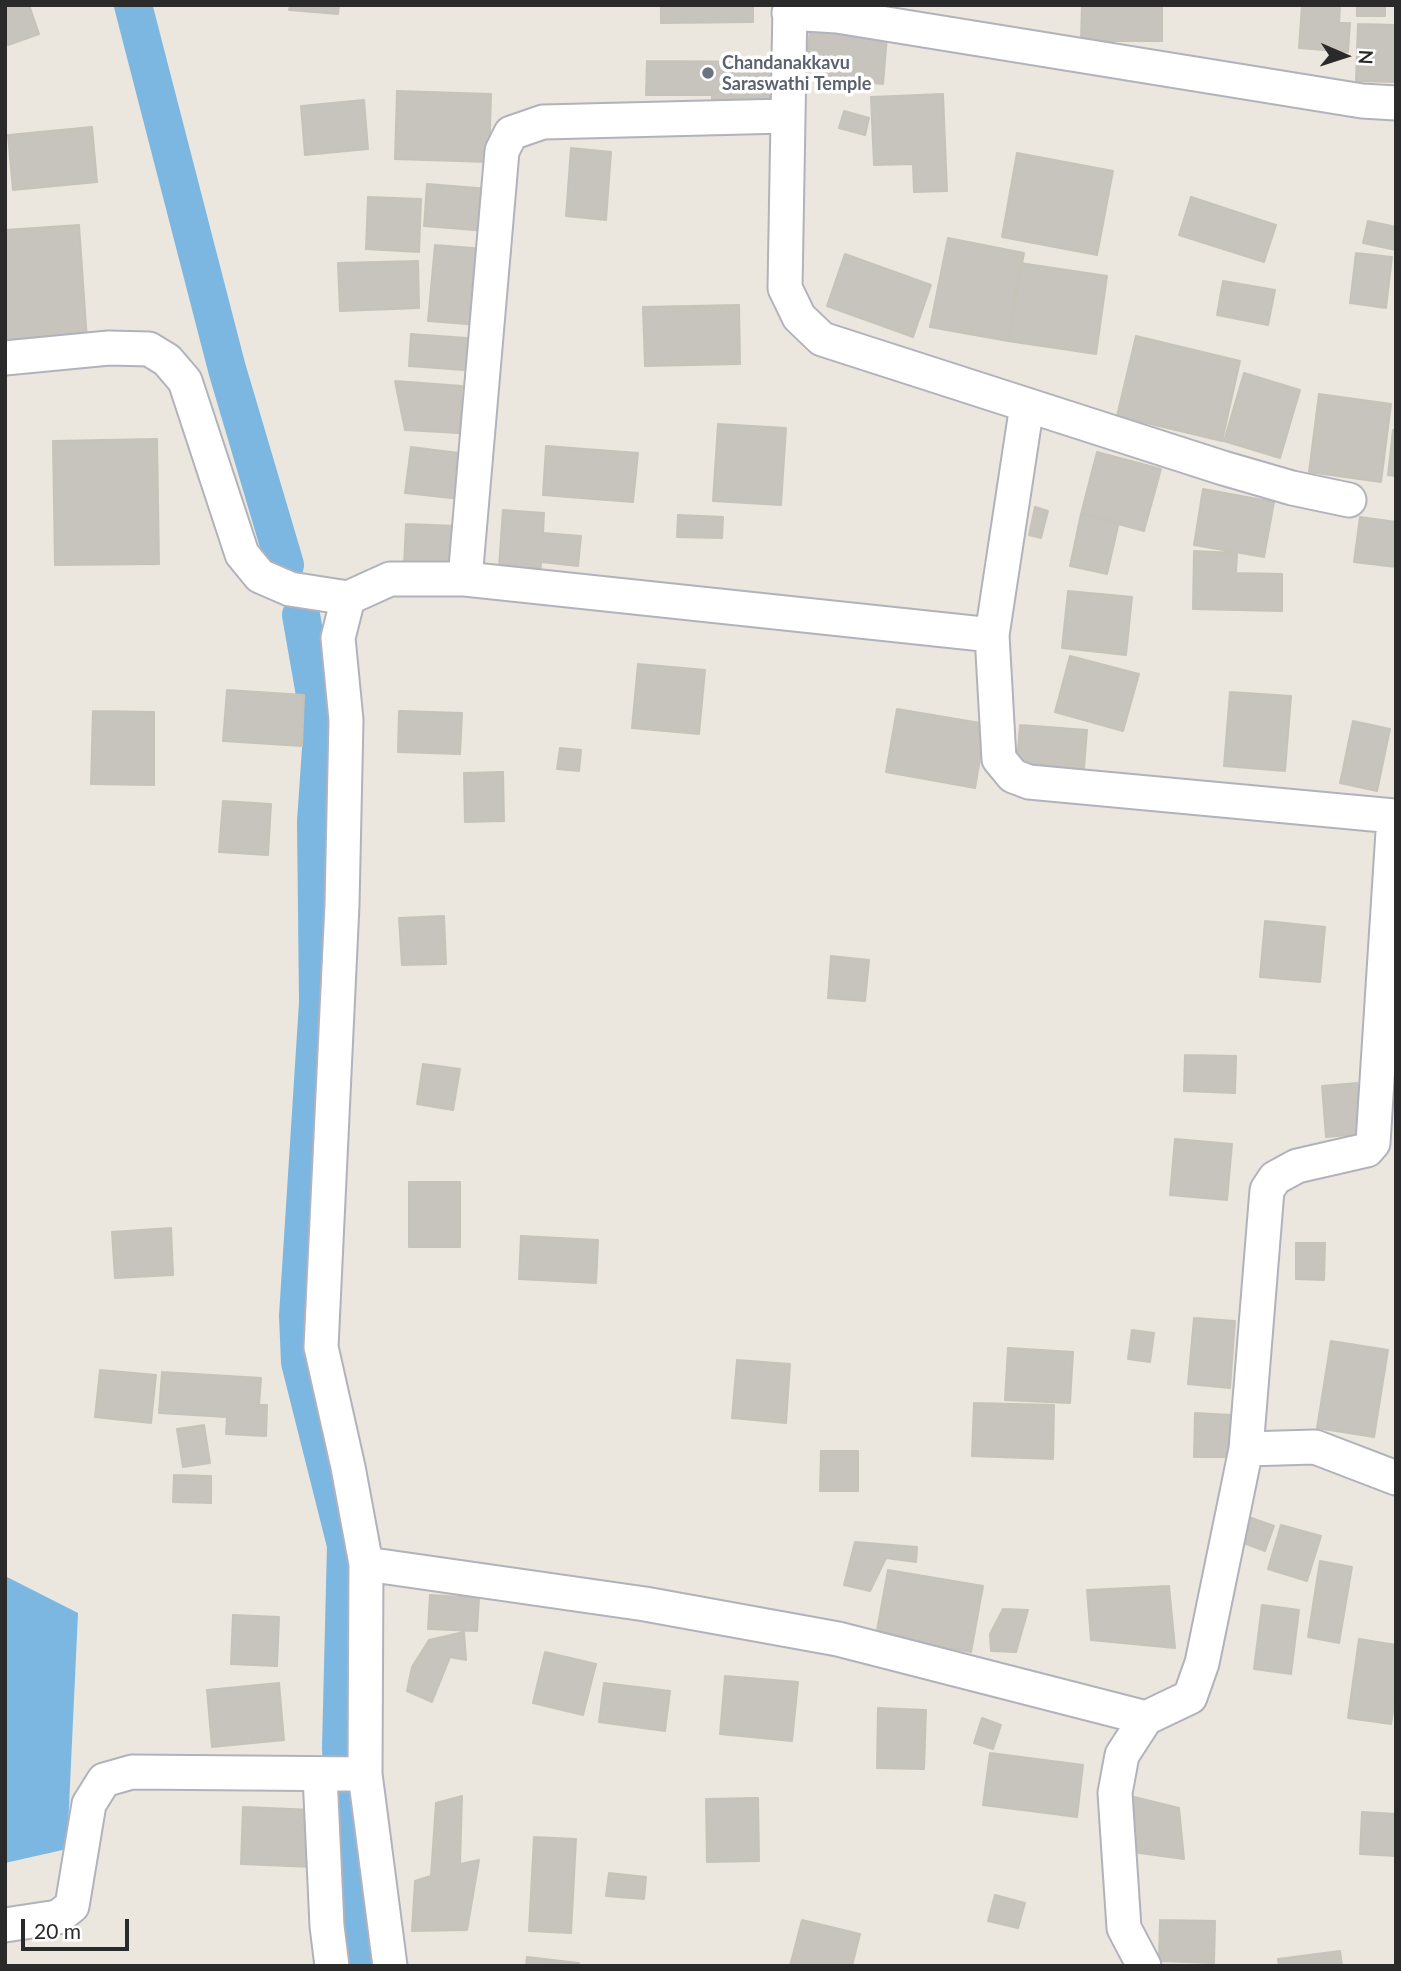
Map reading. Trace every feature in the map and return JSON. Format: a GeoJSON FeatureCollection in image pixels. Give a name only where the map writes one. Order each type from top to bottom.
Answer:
{"type":"FeatureCollection","features":[{"type":"Feature","properties":{"kind":"street"},"geometry":{"type":"LineString","coordinates":[[1349,499],[1292,488],[1223,468],[822,339],[799,317],[785,288],[790,9],[1362,101],[1396,103]]}},
{"type":"Feature","properties":{"kind":"street"},"geometry":{"type":"LineString","coordinates":[[465,579],[502,151],[511,133],[543,122],[786,116]]}},
{"type":"Feature","properties":{"kind":"street"},"geometry":{"type":"LineString","coordinates":[[5,358],[109,348],[149,349],[167,360],[185,381],[242,554],[260,576],[290,589],[348,597],[390,579],[465,579],[992,635]]}},
{"type":"Feature","properties":{"kind":"street"},"geometry":{"type":"LineString","coordinates":[[1027,405],[992,635],[999,759],[1013,776],[1029,782],[1395,813],[1373,1143],[1367,1150],[1297,1166],[1275,1178],[1268,1190],[1245,1449],[1202,1663],[1190,1697],[1146,1718],[1122,1755],[1115,1793],[1124,1927],[1144,1966]]}},
{"type":"Feature","properties":{"kind":"street"},"geometry":{"type":"LineString","coordinates":[[348,597],[338,638],[346,720],[342,905],[321,1347],[366,1564],[360,1774],[390,1966]]}},
{"type":"Feature","properties":{"kind":"street"},"geometry":{"type":"LineString","coordinates":[[1245,1449],[1315,1447],[1396,1478]]}},
{"type":"Feature","properties":{"kind":"street"},"geometry":{"type":"LineString","coordinates":[[366,1564],[645,1604],[838,1639],[1146,1718]]}},
{"type":"Feature","properties":{"kind":"street"},"geometry":{"type":"LineString","coordinates":[[5,1925],[58,1917],[72,1906],[89,1804],[104,1780],[132,1772],[360,1774]]}},
{"type":"Feature","properties":{"kind":"street"},"geometry":{"type":"LineString","coordinates":[[320,1775],[327,1926],[332,1966]]}},
{"type":"Feature","properties":{"kind":"water"},"geometry":{"type":"Polygon","coordinates":[[[5,1576],[78,1613],[67,1849],[5,1863],[5,1576]]]}},
{"type":"Feature","properties":{"kind":"building"},"geometry":{"type":"Polygon","coordinates":[[[5,5],[29,5],[39,34],[8,45],[5,5]]]}},
{"type":"Feature","properties":{"kind":"building"},"geometry":{"type":"Polygon","coordinates":[[[290,5],[339,5],[338,14],[289,10],[290,5]]]}},
{"type":"Feature","properties":{"kind":"building"},"geometry":{"type":"Polygon","coordinates":[[[661,5],[753,5],[753,22],[661,23],[661,5]]]}},
{"type":"Feature","properties":{"kind":"building"},"geometry":{"type":"Polygon","coordinates":[[[1082,5],[1162,5],[1162,41],[1081,41],[1082,5]]]}},
{"type":"Feature","properties":{"kind":"building"},"geometry":{"type":"Polygon","coordinates":[[[1302,5],[1340,5],[1339,23],[1350,23],[1348,52],[1299,48],[1302,5]]]}},
{"type":"Feature","properties":{"kind":"building"},"geometry":{"type":"Polygon","coordinates":[[[1357,5],[1385,5],[1385,16],[1357,16],[1357,5]]]}},
{"type":"Feature","properties":{"kind":"building"},"geometry":{"type":"Polygon","coordinates":[[[1358,24],[1396,25],[1396,82],[1356,81],[1358,24]]]}},
{"type":"Feature","properties":{"kind":"building"},"geometry":{"type":"Polygon","coordinates":[[[810,29],[887,36],[883,84],[805,77],[810,29]]]}},
{"type":"Feature","properties":{"kind":"building"},"geometry":{"type":"Polygon","coordinates":[[[647,61],[776,62],[776,103],[712,103],[712,95],[646,95],[647,61]]]}},
{"type":"Feature","properties":{"kind":"building"},"geometry":{"type":"Polygon","coordinates":[[[397,91],[491,94],[489,162],[395,159],[397,91]]]}},
{"type":"Feature","properties":{"kind":"building"},"geometry":{"type":"Polygon","coordinates":[[[943,94],[947,191],[914,192],[913,164],[874,165],[871,97],[943,94]]]}},
{"type":"Feature","properties":{"kind":"building"},"geometry":{"type":"Polygon","coordinates":[[[364,100],[368,149],[305,155],[301,106],[364,100]]]}},
{"type":"Feature","properties":{"kind":"building"},"geometry":{"type":"Polygon","coordinates":[[[844,111],[869,118],[865,135],[839,128],[844,111]]]}},
{"type":"Feature","properties":{"kind":"building"},"geometry":{"type":"Polygon","coordinates":[[[92,127],[97,182],[13,190],[8,135],[92,127]]]}},
{"type":"Feature","properties":{"kind":"building"},"geometry":{"type":"Polygon","coordinates":[[[571,148],[611,152],[606,220],[566,216],[571,148]]]}},
{"type":"Feature","properties":{"kind":"building"},"geometry":{"type":"Polygon","coordinates":[[[1017,153],[1113,171],[1097,255],[1002,237],[1017,153]]]}},
{"type":"Feature","properties":{"kind":"building"},"geometry":{"type":"Polygon","coordinates":[[[427,184],[490,189],[487,231],[424,226],[427,184]]]}},
{"type":"Feature","properties":{"kind":"building"},"geometry":{"type":"Polygon","coordinates":[[[368,197],[421,199],[419,252],[366,249],[368,197]]]}},
{"type":"Feature","properties":{"kind":"building"},"geometry":{"type":"Polygon","coordinates":[[[1191,197],[1276,225],[1264,262],[1179,235],[1191,197]]]}},
{"type":"Feature","properties":{"kind":"building"},"geometry":{"type":"Polygon","coordinates":[[[1368,221],[1396,227],[1396,250],[1363,243],[1368,221]]]}},
{"type":"Feature","properties":{"kind":"building"},"geometry":{"type":"Polygon","coordinates":[[[79,225],[87,341],[5,346],[5,230],[79,225]]]}},
{"type":"Feature","properties":{"kind":"building"},"geometry":{"type":"Polygon","coordinates":[[[948,238],[1024,253],[1008,341],[930,327],[948,238]]]}},
{"type":"Feature","properties":{"kind":"building"},"geometry":{"type":"Polygon","coordinates":[[[435,245],[485,249],[479,325],[428,321],[435,245]]]}},
{"type":"Feature","properties":{"kind":"building"},"geometry":{"type":"Polygon","coordinates":[[[1356,253],[1392,257],[1386,308],[1350,303],[1356,253]]]}},
{"type":"Feature","properties":{"kind":"building"},"geometry":{"type":"Polygon","coordinates":[[[845,254],[931,285],[913,337],[827,306],[845,254]]]}},
{"type":"Feature","properties":{"kind":"building"},"geometry":{"type":"Polygon","coordinates":[[[418,261],[419,308],[340,311],[338,263],[418,261]]]}},
{"type":"Feature","properties":{"kind":"building"},"geometry":{"type":"Polygon","coordinates":[[[1020,263],[1107,276],[1096,354],[1008,341],[1020,263]]]}},
{"type":"Feature","properties":{"kind":"building"},"geometry":{"type":"Polygon","coordinates":[[[1223,281],[1275,290],[1268,325],[1217,315],[1223,281]]]}},
{"type":"Feature","properties":{"kind":"building"},"geometry":{"type":"Polygon","coordinates":[[[739,305],[740,364],[645,366],[643,307],[739,305]]]}},
{"type":"Feature","properties":{"kind":"building"},"geometry":{"type":"Polygon","coordinates":[[[411,334],[480,339],[478,371],[409,366],[411,334]]]}},
{"type":"Feature","properties":{"kind":"building"},"geometry":{"type":"Polygon","coordinates":[[[1136,336],[1240,361],[1222,441],[1117,416],[1136,336]]]}},
{"type":"Feature","properties":{"kind":"building"},"geometry":{"type":"Polygon","coordinates":[[[1244,373],[1300,390],[1280,458],[1224,441],[1244,373]]]}},
{"type":"Feature","properties":{"kind":"building"},"geometry":{"type":"Polygon","coordinates":[[[395,381],[462,386],[459,433],[405,430],[395,381]]]}},
{"type":"Feature","properties":{"kind":"building"},"geometry":{"type":"Polygon","coordinates":[[[1319,394],[1391,404],[1381,482],[1309,472],[1319,394]]]}},
{"type":"Feature","properties":{"kind":"building"},"geometry":{"type":"Polygon","coordinates":[[[718,424],[786,428],[781,505],[713,501],[718,424]]]}},
{"type":"Feature","properties":{"kind":"building"},"geometry":{"type":"Polygon","coordinates":[[[1393,430],[1396,430],[1396,476],[1388,475],[1393,430]]]}},
{"type":"Feature","properties":{"kind":"building"},"geometry":{"type":"Polygon","coordinates":[[[157,439],[159,564],[55,565],[53,441],[157,439]]]}},
{"type":"Feature","properties":{"kind":"building"},"geometry":{"type":"Polygon","coordinates":[[[546,446],[638,453],[633,502],[543,495],[546,446]]]}},
{"type":"Feature","properties":{"kind":"building"},"geometry":{"type":"Polygon","coordinates":[[[411,447],[467,454],[461,499],[405,493],[411,447]]]}},
{"type":"Feature","properties":{"kind":"building"},"geometry":{"type":"Polygon","coordinates":[[[1097,452],[1161,469],[1144,531],[1081,514],[1097,452]]]}},
{"type":"Feature","properties":{"kind":"building"},"geometry":{"type":"Polygon","coordinates":[[[1203,489],[1274,502],[1264,557],[1194,545],[1203,489]]]}},
{"type":"Feature","properties":{"kind":"building"},"geometry":{"type":"Polygon","coordinates":[[[1035,507],[1048,511],[1041,538],[1029,535],[1035,507]]]}},
{"type":"Feature","properties":{"kind":"building"},"geometry":{"type":"Polygon","coordinates":[[[503,510],[544,513],[543,533],[581,536],[578,566],[541,562],[540,584],[498,581],[503,510]]]}},
{"type":"Feature","properties":{"kind":"building"},"geometry":{"type":"Polygon","coordinates":[[[1081,514],[1119,522],[1107,574],[1070,566],[1081,514]]]}},
{"type":"Feature","properties":{"kind":"building"},"geometry":{"type":"Polygon","coordinates":[[[678,515],[723,517],[722,538],[677,537],[678,515]]]}},
{"type":"Feature","properties":{"kind":"building"},"geometry":{"type":"Polygon","coordinates":[[[1360,517],[1396,522],[1396,567],[1354,562],[1360,517]]]}},
{"type":"Feature","properties":{"kind":"building"},"geometry":{"type":"Polygon","coordinates":[[[406,524],[456,526],[454,569],[404,566],[406,524]]]}},
{"type":"Feature","properties":{"kind":"building"},"geometry":{"type":"Polygon","coordinates":[[[1194,551],[1237,553],[1236,573],[1282,574],[1282,611],[1193,609],[1194,551]]]}},
{"type":"Feature","properties":{"kind":"building"},"geometry":{"type":"Polygon","coordinates":[[[1068,591],[1132,597],[1126,655],[1062,648],[1068,591]]]}},
{"type":"Feature","properties":{"kind":"building"},"geometry":{"type":"Polygon","coordinates":[[[1070,656],[1139,674],[1123,731],[1055,712],[1070,656]]]}},
{"type":"Feature","properties":{"kind":"building"},"geometry":{"type":"Polygon","coordinates":[[[638,664],[705,670],[699,734],[632,728],[638,664]]]}},
{"type":"Feature","properties":{"kind":"building"},"geometry":{"type":"Polygon","coordinates":[[[227,690],[304,695],[302,746],[223,741],[227,690]]]}},
{"type":"Feature","properties":{"kind":"building"},"geometry":{"type":"Polygon","coordinates":[[[1230,692],[1291,696],[1285,771],[1224,766],[1230,692]]]}},
{"type":"Feature","properties":{"kind":"building"},"geometry":{"type":"Polygon","coordinates":[[[897,709],[986,724],[975,788],[886,772],[897,709]]]}},
{"type":"Feature","properties":{"kind":"building"},"geometry":{"type":"Polygon","coordinates":[[[93,711],[154,712],[154,785],[91,784],[93,711]]]}},
{"type":"Feature","properties":{"kind":"building"},"geometry":{"type":"Polygon","coordinates":[[[399,711],[462,713],[460,754],[398,752],[399,711]]]}},
{"type":"Feature","properties":{"kind":"building"},"geometry":{"type":"Polygon","coordinates":[[[1353,721],[1390,729],[1377,791],[1340,783],[1353,721]]]}},
{"type":"Feature","properties":{"kind":"building"},"geometry":{"type":"Polygon","coordinates":[[[1020,725],[1087,730],[1083,781],[1016,775],[1020,725]]]}},
{"type":"Feature","properties":{"kind":"building"},"geometry":{"type":"Polygon","coordinates":[[[560,748],[581,750],[579,771],[557,769],[560,748]]]}},
{"type":"Feature","properties":{"kind":"building"},"geometry":{"type":"Polygon","coordinates":[[[503,772],[504,821],[465,822],[464,773],[503,772]]]}},
{"type":"Feature","properties":{"kind":"building"},"geometry":{"type":"Polygon","coordinates":[[[223,801],[271,804],[268,855],[219,852],[223,801]]]}},
{"type":"Feature","properties":{"kind":"building"},"geometry":{"type":"Polygon","coordinates":[[[444,916],[446,964],[402,965],[399,918],[444,916]]]}},
{"type":"Feature","properties":{"kind":"building"},"geometry":{"type":"Polygon","coordinates":[[[1265,921],[1325,927],[1320,982],[1260,977],[1265,921]]]}},
{"type":"Feature","properties":{"kind":"building"},"geometry":{"type":"Polygon","coordinates":[[[831,956],[869,960],[865,1001],[828,998],[831,956]]]}},
{"type":"Feature","properties":{"kind":"building"},"geometry":{"type":"Polygon","coordinates":[[[1185,1055],[1236,1056],[1235,1093],[1184,1091],[1185,1055]]]}},
{"type":"Feature","properties":{"kind":"building"},"geometry":{"type":"Polygon","coordinates":[[[423,1064],[460,1069],[453,1110],[417,1104],[423,1064]]]}},
{"type":"Feature","properties":{"kind":"building"},"geometry":{"type":"Polygon","coordinates":[[[1357,1083],[1362,1134],[1326,1137],[1322,1086],[1357,1083]]]}},
{"type":"Feature","properties":{"kind":"building"},"geometry":{"type":"Polygon","coordinates":[[[1175,1139],[1232,1144],[1227,1200],[1170,1195],[1175,1139]]]}},
{"type":"Feature","properties":{"kind":"building"},"geometry":{"type":"Polygon","coordinates":[[[409,1182],[460,1182],[460,1247],[409,1247],[409,1182]]]}},
{"type":"Feature","properties":{"kind":"building"},"geometry":{"type":"Polygon","coordinates":[[[171,1228],[173,1275],[115,1278],[112,1232],[171,1228]]]}},
{"type":"Feature","properties":{"kind":"building"},"geometry":{"type":"Polygon","coordinates":[[[521,1236],[598,1240],[596,1283],[519,1279],[521,1236]]]}},
{"type":"Feature","properties":{"kind":"building"},"geometry":{"type":"Polygon","coordinates":[[[1296,1243],[1325,1243],[1324,1280],[1296,1279],[1296,1243]]]}},
{"type":"Feature","properties":{"kind":"building"},"geometry":{"type":"Polygon","coordinates":[[[1194,1318],[1235,1321],[1230,1388],[1188,1384],[1194,1318]]]}},
{"type":"Feature","properties":{"kind":"building"},"geometry":{"type":"Polygon","coordinates":[[[1132,1330],[1154,1333],[1150,1362],[1128,1359],[1132,1330]]]}},
{"type":"Feature","properties":{"kind":"building"},"geometry":{"type":"Polygon","coordinates":[[[1331,1341],[1388,1350],[1374,1437],[1317,1428],[1331,1341]]]}},
{"type":"Feature","properties":{"kind":"building"},"geometry":{"type":"Polygon","coordinates":[[[1008,1348],[1073,1352],[1070,1403],[1005,1400],[1008,1348]]]}},
{"type":"Feature","properties":{"kind":"building"},"geometry":{"type":"Polygon","coordinates":[[[737,1360],[790,1364],[786,1423],[732,1418],[737,1360]]]}},
{"type":"Feature","properties":{"kind":"building"},"geometry":{"type":"Polygon","coordinates":[[[100,1370],[156,1375],[151,1423],[95,1417],[100,1370]]]}},
{"type":"Feature","properties":{"kind":"building"},"geometry":{"type":"Polygon","coordinates":[[[162,1372],[261,1378],[259,1405],[267,1405],[266,1436],[226,1434],[227,1417],[159,1413],[162,1372]]]}},
{"type":"Feature","properties":{"kind":"building"},"geometry":{"type":"Polygon","coordinates":[[[974,1403],[1054,1405],[1053,1459],[972,1456],[974,1403]]]}},
{"type":"Feature","properties":{"kind":"building"},"geometry":{"type":"Polygon","coordinates":[[[1195,1413],[1231,1415],[1229,1457],[1194,1457],[1195,1413]]]}},
{"type":"Feature","properties":{"kind":"building"},"geometry":{"type":"Polygon","coordinates":[[[204,1425],[210,1463],[183,1467],[177,1429],[204,1425]]]}},
{"type":"Feature","properties":{"kind":"building"},"geometry":{"type":"Polygon","coordinates":[[[821,1451],[858,1451],[858,1491],[820,1491],[821,1451]]]}},
{"type":"Feature","properties":{"kind":"building"},"geometry":{"type":"Polygon","coordinates":[[[174,1475],[211,1476],[211,1503],[173,1502],[174,1475]]]}},
{"type":"Feature","properties":{"kind":"building"},"geometry":{"type":"Polygon","coordinates":[[[1249,1517],[1274,1526],[1265,1551],[1241,1542],[1249,1517]]]}},
{"type":"Feature","properties":{"kind":"building"},"geometry":{"type":"Polygon","coordinates":[[[1281,1525],[1321,1536],[1307,1581],[1268,1569],[1281,1525]]]}},
{"type":"Feature","properties":{"kind":"building"},"geometry":{"type":"Polygon","coordinates":[[[855,1542],[917,1547],[916,1562],[886,1558],[870,1591],[844,1585],[855,1542]]]}},
{"type":"Feature","properties":{"kind":"building"},"geometry":{"type":"Polygon","coordinates":[[[1320,1561],[1352,1567],[1339,1643],[1308,1637],[1320,1561]]]}},
{"type":"Feature","properties":{"kind":"building"},"geometry":{"type":"Polygon","coordinates":[[[888,1570],[983,1586],[971,1652],[876,1636],[888,1570]]]}},
{"type":"Feature","properties":{"kind":"building"},"geometry":{"type":"Polygon","coordinates":[[[1169,1586],[1175,1648],[1091,1640],[1087,1590],[1169,1586]]]}},
{"type":"Feature","properties":{"kind":"building"},"geometry":{"type":"Polygon","coordinates":[[[430,1595],[479,1598],[477,1631],[428,1629],[430,1595]]]}},
{"type":"Feature","properties":{"kind":"building"},"geometry":{"type":"Polygon","coordinates":[[[1262,1605],[1299,1610],[1291,1674],[1254,1669],[1262,1605]]]}},
{"type":"Feature","properties":{"kind":"building"},"geometry":{"type":"Polygon","coordinates":[[[1003,1609],[1028,1610],[1016,1652],[991,1651],[990,1634],[1003,1609]]]}},
{"type":"Feature","properties":{"kind":"building"},"geometry":{"type":"Polygon","coordinates":[[[233,1615],[279,1617],[277,1666],[231,1664],[233,1615]]]}},
{"type":"Feature","properties":{"kind":"building"},"geometry":{"type":"Polygon","coordinates":[[[464,1632],[466,1660],[450,1657],[432,1702],[407,1691],[412,1667],[429,1640],[464,1632]]]}},
{"type":"Feature","properties":{"kind":"building"},"geometry":{"type":"Polygon","coordinates":[[[1359,1639],[1396,1645],[1396,1691],[1391,1724],[1348,1718],[1359,1639]]]}},
{"type":"Feature","properties":{"kind":"building"},"geometry":{"type":"Polygon","coordinates":[[[545,1652],[596,1664],[583,1715],[533,1703],[545,1652]]]}},
{"type":"Feature","properties":{"kind":"building"},"geometry":{"type":"Polygon","coordinates":[[[725,1676],[798,1682],[792,1741],[720,1734],[725,1676]]]}},
{"type":"Feature","properties":{"kind":"building"},"geometry":{"type":"Polygon","coordinates":[[[279,1683],[284,1740],[212,1747],[207,1690],[279,1683]]]}},
{"type":"Feature","properties":{"kind":"building"},"geometry":{"type":"Polygon","coordinates":[[[604,1683],[670,1691],[665,1731],[599,1722],[604,1683]]]}},
{"type":"Feature","properties":{"kind":"building"},"geometry":{"type":"Polygon","coordinates":[[[878,1708],[926,1710],[924,1769],[877,1768],[878,1708]]]}},
{"type":"Feature","properties":{"kind":"building"},"geometry":{"type":"Polygon","coordinates":[[[982,1718],[1001,1725],[993,1749],[974,1743],[982,1718]]]}},
{"type":"Feature","properties":{"kind":"building"},"geometry":{"type":"Polygon","coordinates":[[[990,1753],[1083,1765],[1077,1817],[983,1805],[990,1753]]]}},
{"type":"Feature","properties":{"kind":"building"},"geometry":{"type":"Polygon","coordinates":[[[462,1796],[460,1864],[479,1860],[467,1930],[412,1931],[415,1881],[431,1876],[436,1803],[462,1796]]]}},
{"type":"Feature","properties":{"kind":"building"},"geometry":{"type":"Polygon","coordinates":[[[1130,1796],[1179,1808],[1184,1859],[1125,1851],[1130,1796]]]}},
{"type":"Feature","properties":{"kind":"building"},"geometry":{"type":"Polygon","coordinates":[[[758,1798],[759,1861],[707,1862],[706,1799],[758,1798]]]}},
{"type":"Feature","properties":{"kind":"building"},"geometry":{"type":"Polygon","coordinates":[[[243,1807],[315,1810],[313,1867],[241,1864],[243,1807]]]}},
{"type":"Feature","properties":{"kind":"building"},"geometry":{"type":"Polygon","coordinates":[[[1362,1812],[1396,1814],[1396,1856],[1360,1854],[1362,1812]]]}},
{"type":"Feature","properties":{"kind":"building"},"geometry":{"type":"Polygon","coordinates":[[[534,1837],[576,1839],[571,1933],[529,1931],[534,1837]]]}},
{"type":"Feature","properties":{"kind":"building"},"geometry":{"type":"Polygon","coordinates":[[[609,1873],[646,1877],[644,1899],[606,1896],[609,1873]]]}},
{"type":"Feature","properties":{"kind":"building"},"geometry":{"type":"Polygon","coordinates":[[[995,1895],[1025,1903],[1018,1928],[988,1921],[995,1895]]]}},
{"type":"Feature","properties":{"kind":"building"},"geometry":{"type":"Polygon","coordinates":[[[802,1920],[860,1934],[852,1966],[790,1966],[802,1920]]]}},
{"type":"Feature","properties":{"kind":"building"},"geometry":{"type":"Polygon","coordinates":[[[1160,1920],[1215,1921],[1214,1963],[1159,1961],[1160,1920]]]}},
{"type":"Feature","properties":{"kind":"building"},"geometry":{"type":"Polygon","coordinates":[[[1340,1951],[1342,1966],[1279,1966],[1278,1959],[1340,1951]]]}},
{"type":"Feature","properties":{"kind":"building"},"geometry":{"type":"Polygon","coordinates":[[[527,1957],[579,1963],[579,1966],[526,1966],[527,1957]]]}},
{"type":"Feature","properties":{"kind":"waterway"},"geometry":{"type":"LineString","coordinates":[[133,5],[227,369],[285,565]]}},
{"type":"Feature","properties":{"kind":"waterway"},"geometry":{"type":"LineString","coordinates":[[301,615],[322,734],[316,822],[318,1003],[298,1316],[300,1362],[346,1545],[341,1748],[346,1841],[364,1966]]}},
{"type":"Feature","properties":{"kind":"place","name":"Chandanakkavu Saraswathi Temple"},"geometry":{"type":"Point","coordinates":[708,73]}}]}
